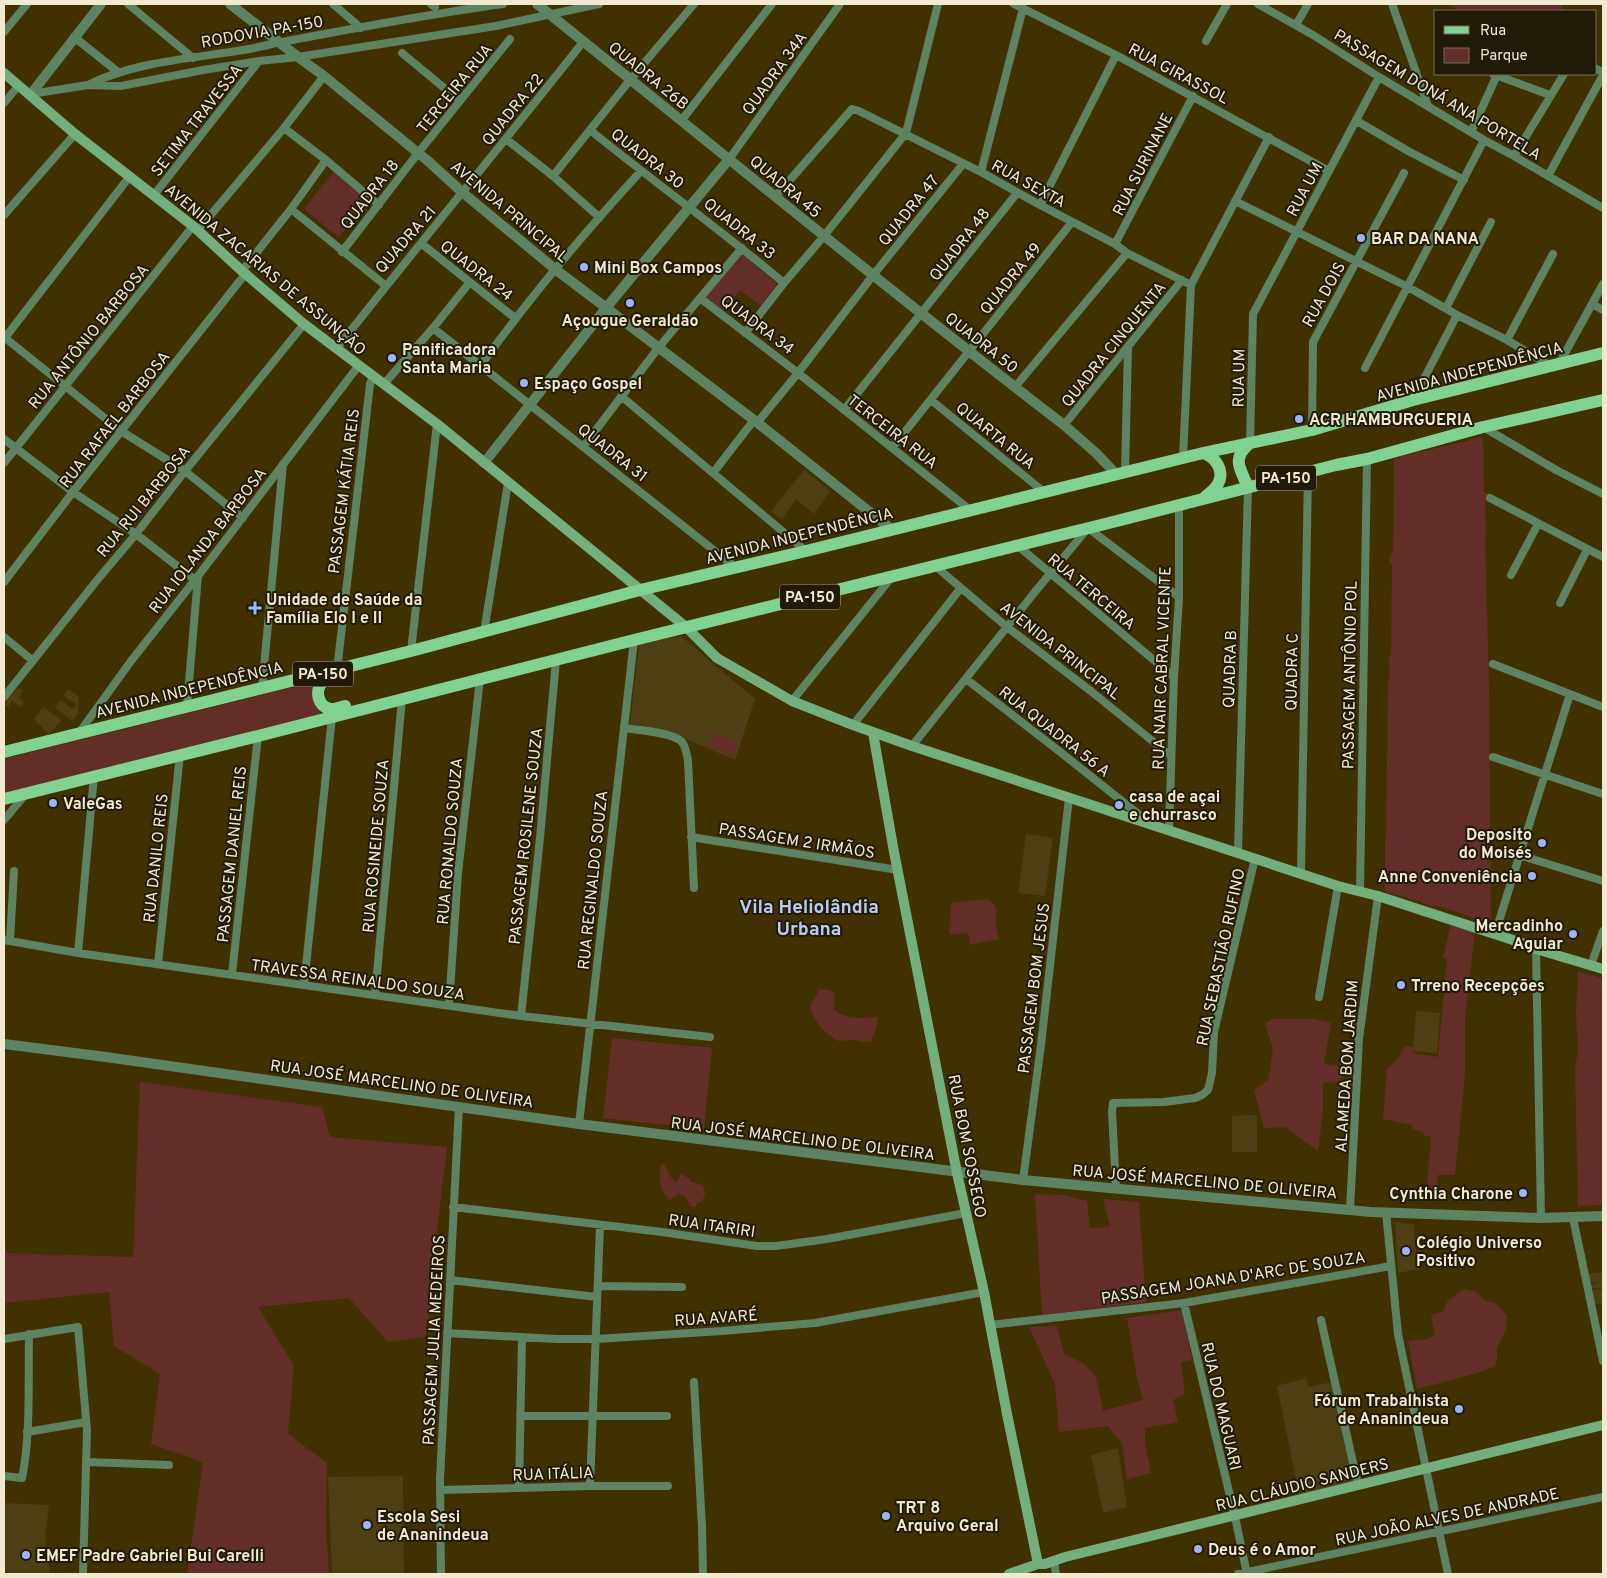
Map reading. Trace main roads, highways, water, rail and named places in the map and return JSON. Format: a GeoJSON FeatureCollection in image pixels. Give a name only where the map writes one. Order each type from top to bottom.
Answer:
{"type":"FeatureCollection","features":[{"type":"Feature","properties":{"kind":"main road","name":"AVENIDA ZACARIAS DE ASSUNÇÃO"},"geometry":{"type":"LineString","coordinates":[[4,73],[75,134],[195,228],[304,324],[437,424],[686,627],[717,658],[792,700],[853,725],[912,746],[1338,886],[1378,896],[1536,949],[1603,969]]}},
{"type":"Feature","properties":{"kind":"main road","name":"AVENIDA INDEPENDÊNCIA"},"geometry":{"type":"LineString","coordinates":[[4,752],[337,670],[640,590],[1203,453],[1312,430],[1413,400],[1603,353]]}},
{"type":"Feature","properties":{"kind":"main road","name":"PA-150"},"geometry":{"type":"LineString","coordinates":[[4,799],[894,574],[1367,459],[1483,427],[1603,400]]}},
{"type":"Feature","properties":{"kind":"main road"},"geometry":{"type":"LineString","coordinates":[[1248,487],[1238,464],[1241,452],[1250,442]]}},
{"type":"Feature","properties":{"kind":"main road"},"geometry":{"type":"LineString","coordinates":[[1202,499],[1219,484],[1220,476],[1220,469],[1216,461],[1210,455],[1203,453]]}},
{"type":"Feature","properties":{"kind":"main road"},"geometry":{"type":"LineString","coordinates":[[436,644],[415,656],[325,681],[318,690],[319,701],[324,707],[332,709],[434,685],[455,686]]}},
{"type":"Feature","properties":{"kind":"main road","name":"RUA BOM SOSSEGO"},"geometry":{"type":"LineString","coordinates":[[873,732],[957,1172],[984,1292],[1006,1414],[1038,1564]]}},
{"type":"Feature","properties":{"kind":"main road","name":"RUA CLÁUDIO SANDERS"},"geometry":{"type":"LineString","coordinates":[[1009,1574],[1038,1564],[1603,1425]]}},
{"type":"Feature","properties":{"kind":"place","name":"BAR DA NANA"},"geometry":{"type":"Point","coordinates":[1361,238]}},
{"type":"Feature","properties":{"kind":"place","name":"Mini Box Campos"},"geometry":{"type":"Point","coordinates":[584,267]}},
{"type":"Feature","properties":{"kind":"place","name":"Açougue Geraldão"},"geometry":{"type":"Point","coordinates":[630,303]}},
{"type":"Feature","properties":{"kind":"place","name":"Panificadora Santa Maria"},"geometry":{"type":"Point","coordinates":[392,358]}},
{"type":"Feature","properties":{"kind":"place","name":"Espaço Gospel"},"geometry":{"type":"Point","coordinates":[524,383]}},
{"type":"Feature","properties":{"kind":"place","name":"ACR HAMBURGUERIA"},"geometry":{"type":"Point","coordinates":[1299,419]}},
{"type":"Feature","properties":{"kind":"place","name":"Unidade de Saúde da Família Elo I e II"},"geometry":{"type":"Point","coordinates":[255,608]}},
{"type":"Feature","properties":{"kind":"place","name":"ValeGas"},"geometry":{"type":"Point","coordinates":[53,803]}},
{"type":"Feature","properties":{"kind":"place","name":"casa de açai e churrasco"},"geometry":{"type":"Point","coordinates":[1119,805]}},
{"type":"Feature","properties":{"kind":"place","name":"Deposito do Moisés"},"geometry":{"type":"Point","coordinates":[1542,843]}},
{"type":"Feature","properties":{"kind":"place","name":"Anne Conveniência"},"geometry":{"type":"Point","coordinates":[1532,876]}},
{"type":"Feature","properties":{"kind":"place","name":"Mercadinho Aguiar"},"geometry":{"type":"Point","coordinates":[1573,934]}},
{"type":"Feature","properties":{"kind":"place","name":"Trreno Recepções"},"geometry":{"type":"Point","coordinates":[1401,985]}},
{"type":"Feature","properties":{"kind":"place","name":"Cynthia Charone"},"geometry":{"type":"Point","coordinates":[1523,1193]}},
{"type":"Feature","properties":{"kind":"place","name":"Colégio Universo Positivo"},"geometry":{"type":"Point","coordinates":[1406,1251]}},
{"type":"Feature","properties":{"kind":"place","name":"Fórum Trabalhista de Ananindeua"},"geometry":{"type":"Point","coordinates":[1459,1409]}},
{"type":"Feature","properties":{"kind":"place","name":"TRT 8 Arquivo Geral"},"geometry":{"type":"Point","coordinates":[886,1516]}},
{"type":"Feature","properties":{"kind":"place","name":"Escola Sesi de Ananindeua"},"geometry":{"type":"Point","coordinates":[367,1525]}},
{"type":"Feature","properties":{"kind":"place","name":"Deus é o Amor"},"geometry":{"type":"Point","coordinates":[1198,1549]}},
{"type":"Feature","properties":{"kind":"place","name":"EMEF Padre Gabriel Bui Carelli"},"geometry":{"type":"Point","coordinates":[26,1555]}},
{"type":"Feature","properties":{"kind":"district","name":"Vila Heliolândia Urbana"},"geometry":{"type":"Point","coordinates":[809,917]}}]}
